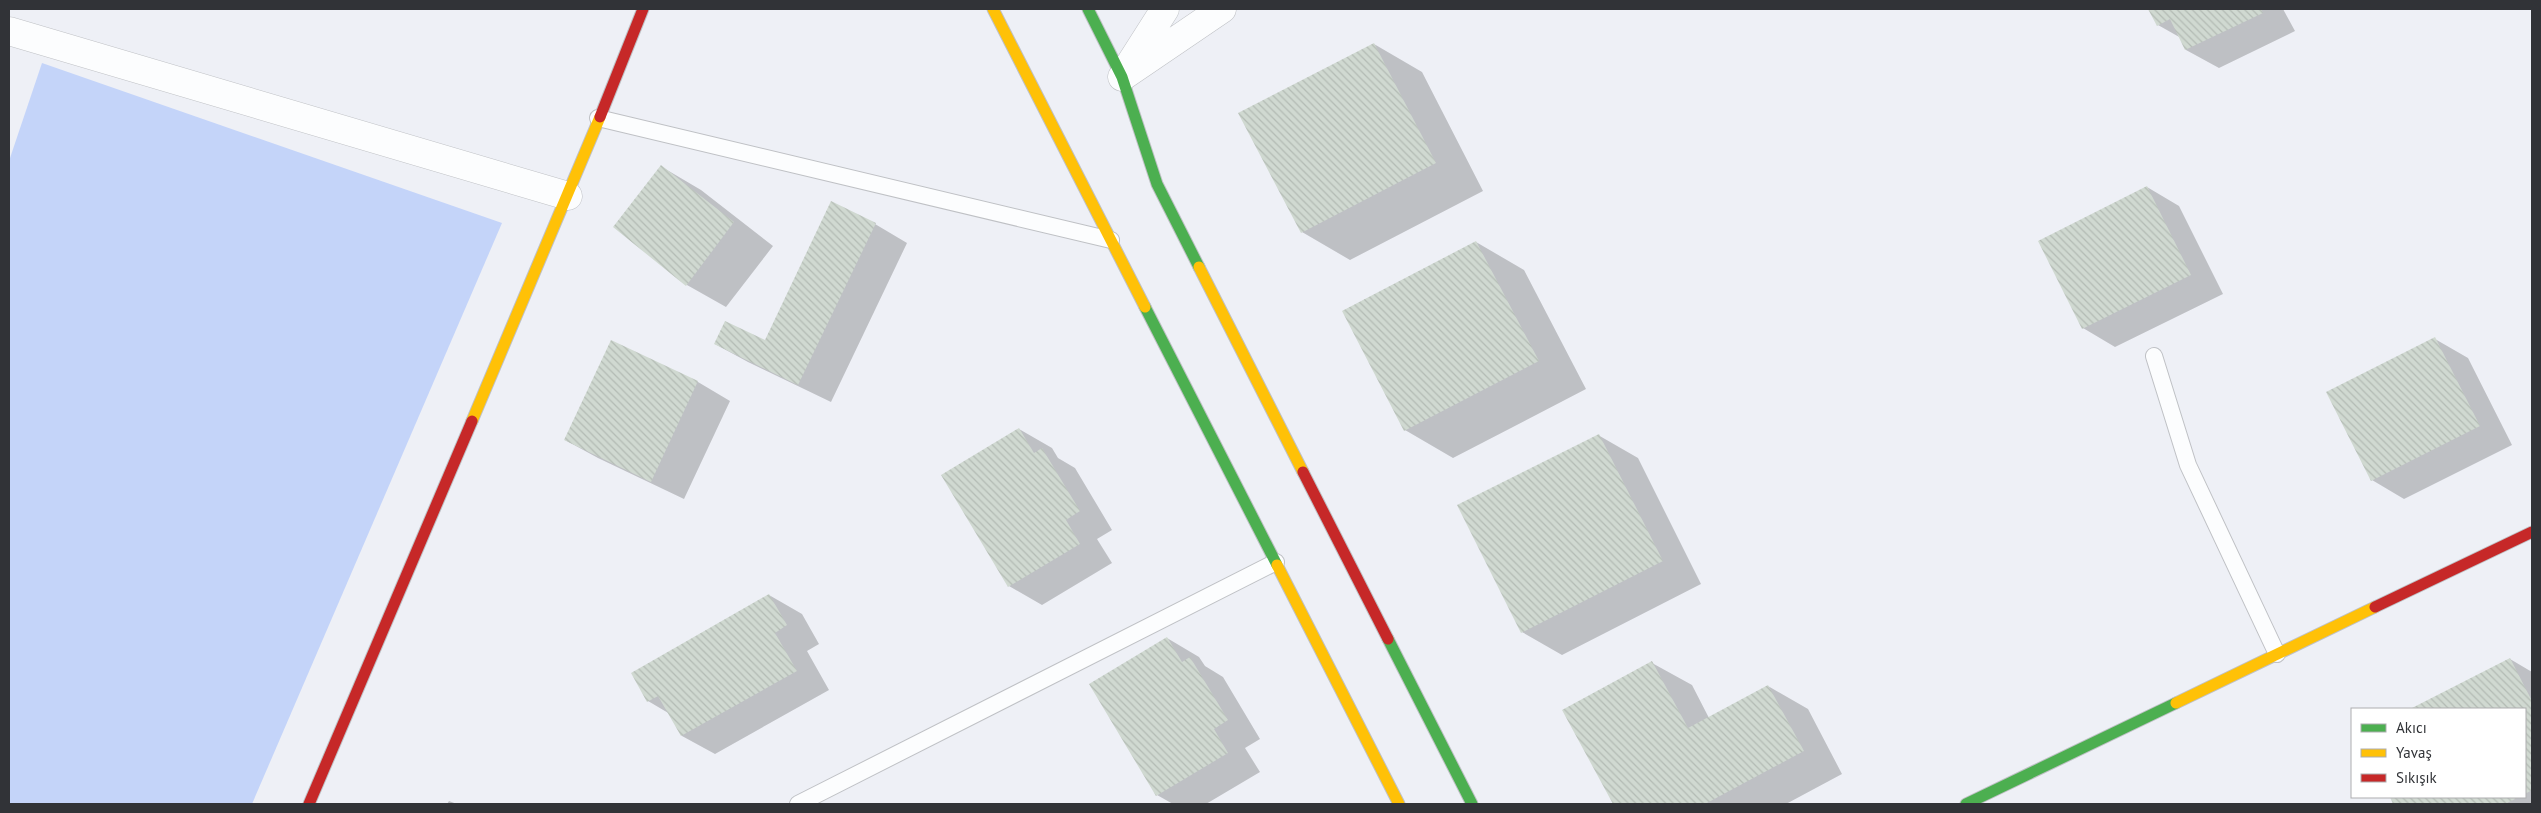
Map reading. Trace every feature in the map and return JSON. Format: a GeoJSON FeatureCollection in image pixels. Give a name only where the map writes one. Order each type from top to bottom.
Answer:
{"type":"FeatureCollection","features":[{"type":"Feature","properties":{"kind":"main road"},"geometry":{"type":"LineString","coordinates":[[309,804],[568,196],[643,9]]}},
{"type":"Feature","properties":{"kind":"main road"},"geometry":{"type":"LineString","coordinates":[[992,9],[1399,804]]}},
{"type":"Feature","properties":{"kind":"main road"},"geometry":{"type":"LineString","coordinates":[[1088,9],[1122,77],[1157,184],[1472,804]]}},
{"type":"Feature","properties":{"kind":"main road"},"geometry":{"type":"LineString","coordinates":[[1966,804],[2532,532]]}},
{"type":"Feature","properties":{"kind":"street"},"geometry":{"type":"LineString","coordinates":[[1122,77],[1165,9]]}},
{"type":"Feature","properties":{"kind":"street"},"geometry":{"type":"LineString","coordinates":[[1122,77],[1222,9]]}},
{"type":"Feature","properties":{"kind":"street"},"geometry":{"type":"LineString","coordinates":[[9,32],[568,196]]}},
{"type":"Feature","properties":{"kind":"lane"},"geometry":{"type":"LineString","coordinates":[[598,118],[1111,240]]}},
{"type":"Feature","properties":{"kind":"lane"},"geometry":{"type":"LineString","coordinates":[[2154,356],[2188,465],[2277,654]]}},
{"type":"Feature","properties":{"kind":"lane"},"geometry":{"type":"LineString","coordinates":[[798,804],[1276,562]]}},
{"type":"Feature","properties":{"kind":"shaded area"},"geometry":{"type":"Polygon","coordinates":[[[42,63],[502,223],[252,804],[9,804],[9,161],[42,63]]]}},
{"type":"Feature","properties":{"kind":"building"},"geometry":{"type":"Polygon","coordinates":[[[2148,9],[2261,9],[2263,13],[2185,50],[2170,19],[2157,26],[2148,9]]]}},
{"type":"Feature","properties":{"kind":"building"},"geometry":{"type":"Polygon","coordinates":[[[1374,43],[1436,163],[1301,233],[1238,113],[1374,43]]]}},
{"type":"Feature","properties":{"kind":"building"},"geometry":{"type":"Polygon","coordinates":[[[661,165],[734,222],[686,286],[613,227],[661,165]]]}},
{"type":"Feature","properties":{"kind":"building"},"geometry":{"type":"Polygon","coordinates":[[[2147,186],[2191,275],[2082,329],[2038,241],[2147,186]]]}},
{"type":"Feature","properties":{"kind":"building"},"geometry":{"type":"Polygon","coordinates":[[[831,201],[876,223],[798,385],[714,344],[725,321],[765,340],[831,201]]]}},
{"type":"Feature","properties":{"kind":"building"},"geometry":{"type":"Polygon","coordinates":[[[1476,241],[1539,361],[1404,431],[1342,311],[1476,241]]]}},
{"type":"Feature","properties":{"kind":"building"},"geometry":{"type":"Polygon","coordinates":[[[2435,337],[2480,426],[2371,481],[2326,392],[2435,337]]]}},
{"type":"Feature","properties":{"kind":"building"},"geometry":{"type":"Polygon","coordinates":[[[611,340],[698,381],[651,482],[564,440],[611,340]]]}},
{"type":"Feature","properties":{"kind":"building"},"geometry":{"type":"Polygon","coordinates":[[[1019,428],[1034,453],[1042,448],[1080,511],[1066,520],[1080,544],[1008,587],[941,475],[1019,428]]]}},
{"type":"Feature","properties":{"kind":"building"},"geometry":{"type":"Polygon","coordinates":[[[1599,434],[1663,561],[1521,633],[1457,505],[1599,434]]]}},
{"type":"Feature","properties":{"kind":"building"},"geometry":{"type":"Polygon","coordinates":[[[769,594],[787,625],[775,633],[797,671],[681,736],[658,696],[647,702],[631,673],[769,594]]]}},
{"type":"Feature","properties":{"kind":"building"},"geometry":{"type":"Polygon","coordinates":[[[1167,637],[1182,662],[1190,657],[1228,720],[1214,729],[1228,753],[1156,796],[1089,684],[1167,637]]]}},
{"type":"Feature","properties":{"kind":"building"},"geometry":{"type":"Polygon","coordinates":[[[2510,658],[2532,701],[2532,790],[2526,793],[2526,708],[2412,708],[2510,658]]]}},
{"type":"Feature","properties":{"kind":"building"},"geometry":{"type":"Polygon","coordinates":[[[1652,661],[1688,728],[1768,685],[1804,751],[1705,804],[1613,804],[1562,710],[1652,661]]]}},
{"type":"Feature","properties":{"kind":"building"},"geometry":{"type":"Polygon","coordinates":[[[2390,798],[2517,798],[2505,804],[2393,804],[2390,798]]]}},
{"type":"Feature","properties":{"kind":"traffic: fast"},"geometry":{"type":"LineString","coordinates":[[1088,9],[1122,77],[1157,184],[1199,267]]}},
{"type":"Feature","properties":{"kind":"traffic: fast"},"geometry":{"type":"LineString","coordinates":[[1145,307],[1277,565]]}},
{"type":"Feature","properties":{"kind":"traffic: fast"},"geometry":{"type":"LineString","coordinates":[[1388,639],[1472,804]]}},
{"type":"Feature","properties":{"kind":"traffic: fast"},"geometry":{"type":"LineString","coordinates":[[1966,804],[2176,703]]}},
{"type":"Feature","properties":{"kind":"traffic: slow"},"geometry":{"type":"LineString","coordinates":[[993,9],[1145,307]]}},
{"type":"Feature","properties":{"kind":"traffic: slow"},"geometry":{"type":"LineString","coordinates":[[472,421],[600,117]]}},
{"type":"Feature","properties":{"kind":"traffic: slow"},"geometry":{"type":"LineString","coordinates":[[1199,267],[1303,472]]}},
{"type":"Feature","properties":{"kind":"traffic: slow"},"geometry":{"type":"LineString","coordinates":[[1277,565],[1399,804]]}},
{"type":"Feature","properties":{"kind":"traffic: slow"},"geometry":{"type":"LineString","coordinates":[[2176,703],[2375,607]]}},
{"type":"Feature","properties":{"kind":"traffic: jam"},"geometry":{"type":"LineString","coordinates":[[600,117],[643,9]]}},
{"type":"Feature","properties":{"kind":"traffic: jam"},"geometry":{"type":"LineString","coordinates":[[309,804],[472,421]]}},
{"type":"Feature","properties":{"kind":"traffic: jam"},"geometry":{"type":"LineString","coordinates":[[1303,472],[1388,639]]}},
{"type":"Feature","properties":{"kind":"traffic: jam"},"geometry":{"type":"LineString","coordinates":[[2375,607],[2532,532]]}}]}
